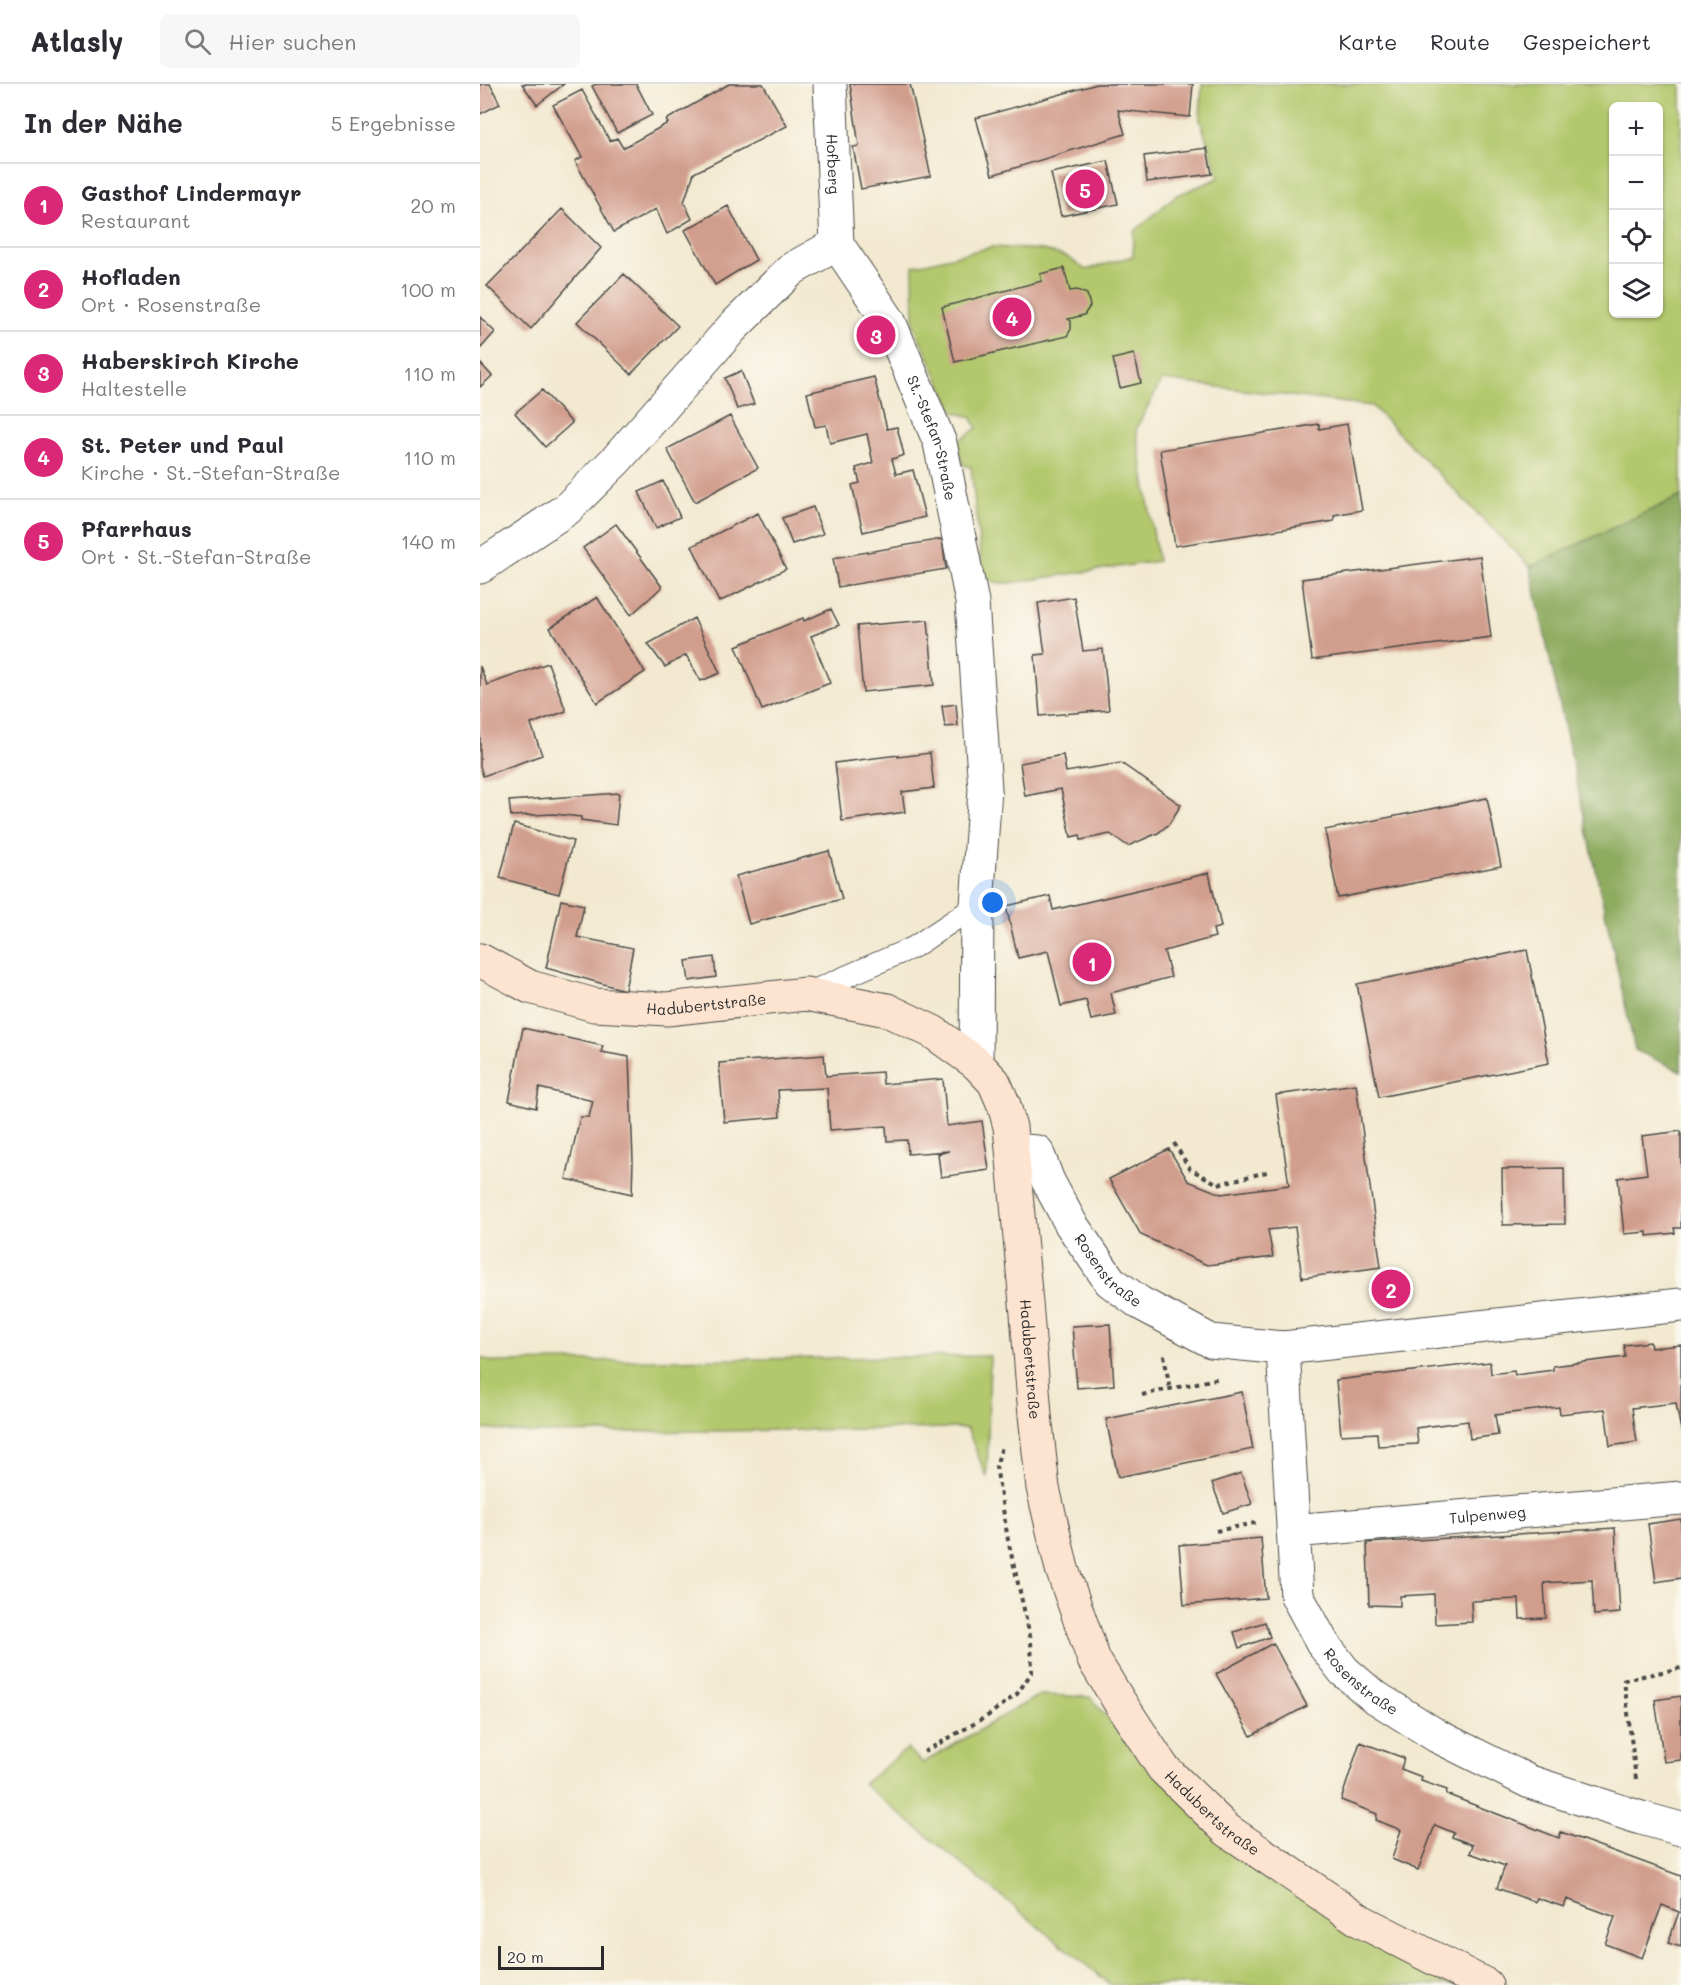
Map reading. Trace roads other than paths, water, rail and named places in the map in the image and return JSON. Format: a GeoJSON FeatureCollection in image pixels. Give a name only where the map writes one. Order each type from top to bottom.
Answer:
{"type":"FeatureCollection","features":[{"type":"Feature","properties":{"kind":"street","name":"Hofberg"},"geometry":{"type":"LineString","coordinates":[[830,84],[837,244]]}},
{"type":"Feature","properties":{"kind":"street"},"geometry":{"type":"LineString","coordinates":[[480,567],[567,509],[617,459],[732,328],[792,269],[837,244]]}},
{"type":"Feature","properties":{"kind":"street","name":"St.-Stefan-Straße"},"geometry":{"type":"LineString","coordinates":[[837,244],[889,321],[940,443],[972,602],[985,789],[977,905],[976,1063]]}},
{"type":"Feature","properties":{"kind":"street","name":"Hadubertstraße"},"geometry":{"type":"LineString","coordinates":[[480,960],[530,987],[594,1005],[667,1009],[806,994],[887,1010],[933,1032],[976,1063],[994,1082],[1010,1127],[1043,1488],[1062,1569],[1094,1660],[1163,1768],[1227,1830],[1352,1915],[1455,1971],[1486,1985]]}},
{"type":"Feature","properties":{"kind":"street","name":"Rosenstraße"},"geometry":{"type":"LineString","coordinates":[[1012,1150],[1037,1152],[1048,1181],[1071,1224],[1110,1281],[1140,1303],[1211,1341],[1283,1348],[1681,1305]]}},
{"type":"Feature","properties":{"kind":"street","name":"Rosenstraße"},"geometry":{"type":"LineString","coordinates":[[1283,1348],[1297,1596],[1323,1644],[1344,1671],[1372,1695],[1437,1736],[1530,1782],[1681,1829]]}},
{"type":"Feature","properties":{"kind":"street","name":"Tulpenweg"},"geometry":{"type":"LineString","coordinates":[[1292,1523],[1681,1498]]}},
{"type":"Feature","properties":{"kind":"lane"},"geometry":{"type":"LineString","coordinates":[[806,994],[914,947],[977,905]]}},
{"type":"Feature","properties":{"kind":"place","name":"Pfarrhaus"},"geometry":{"type":"Point","coordinates":[1085,189]}},
{"type":"Feature","properties":{"kind":"place","name":"St. Peter und Paul"},"geometry":{"type":"Point","coordinates":[1012,317]}},
{"type":"Feature","properties":{"kind":"place","name":"Haberskirch Kirche"},"geometry":{"type":"Point","coordinates":[876,335]}},
{"type":"Feature","properties":{"kind":"place","name":"Gasthof Lindermayr"},"geometry":{"type":"Point","coordinates":[1092,962]}},
{"type":"Feature","properties":{"kind":"place","name":"Hofladen"},"geometry":{"type":"Point","coordinates":[1391,1289]}}]}
